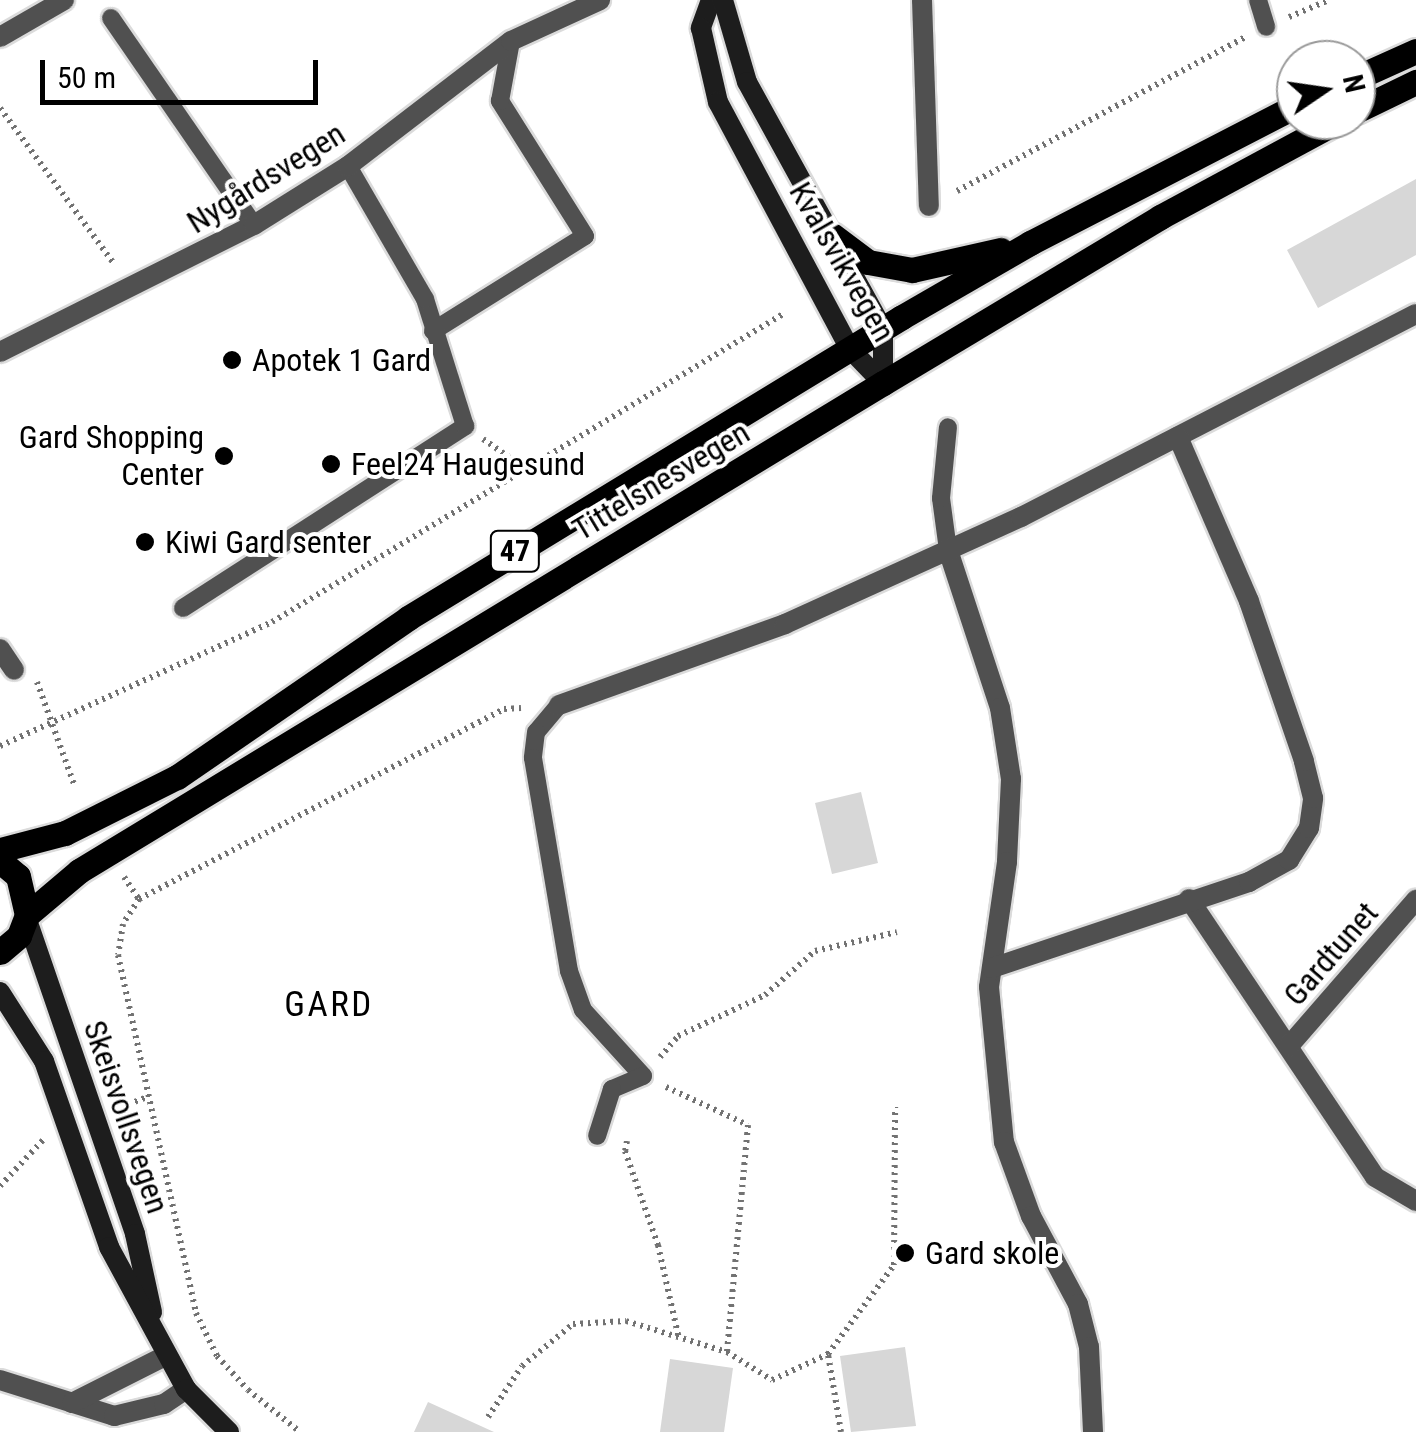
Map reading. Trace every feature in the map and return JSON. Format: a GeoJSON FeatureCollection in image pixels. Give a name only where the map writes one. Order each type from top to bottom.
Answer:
{"type":"FeatureCollection","features":[{"type":"Feature","properties":{"kind":"main road","name":"Kvalsvikvegen"},"geometry":{"type":"LineString","coordinates":[[711,0],[701,28],[718,102],[850,349],[883,383]]}},
{"type":"Feature","properties":{"kind":"main road","name":"Kvalsvikvegen"},"geometry":{"type":"LineString","coordinates":[[723,0],[747,82],[883,329],[883,383]]}},
{"type":"Feature","properties":{"kind":"main road"},"geometry":{"type":"LineString","coordinates":[[1376,69],[1416,51]]}},
{"type":"Feature","properties":{"kind":"main road"},"geometry":{"type":"LineString","coordinates":[[1376,101],[1416,82]]}},
{"type":"Feature","properties":{"kind":"main road","name":"Tittelsnesvegen"},"geometry":{"type":"LineString","coordinates":[[0,850],[65,833],[176,777],[408,618],[883,329],[1030,243],[1276,116]]}},
{"type":"Feature","properties":{"kind":"main road","name":"Tittelsnesvegen"},"geometry":{"type":"LineString","coordinates":[[26,916],[80,871],[1160,217],[1303,140]]}},
{"type":"Feature","properties":{"kind":"main road","name":"47"},"geometry":{"type":"LineString","coordinates":[[832,235],[868,262],[912,270],[1030,243]]}},
{"type":"Feature","properties":{"kind":"main road"},"geometry":{"type":"LineString","coordinates":[[0,861],[18,876],[26,916]]}},
{"type":"Feature","properties":{"kind":"main road","name":"47"},"geometry":{"type":"LineString","coordinates":[[0,952],[18,936],[26,916]]}},
{"type":"Feature","properties":{"kind":"main road","name":"Skeisvollsvegen"},"geometry":{"type":"LineString","coordinates":[[26,916],[134,1234],[162,1347]]}},
{"type":"Feature","properties":{"kind":"main road","name":"Skeisvollsvegen"},"geometry":{"type":"LineString","coordinates":[[0,992],[44,1061],[109,1247],[186,1389],[229,1432]]}},
{"type":"Feature","properties":{"kind":"street"},"geometry":{"type":"LineString","coordinates":[[0,36],[64,0]]}},
{"type":"Feature","properties":{"kind":"street","name":"Nygårdsvegen"},"geometry":{"type":"LineString","coordinates":[[0,352],[133,291],[254,225],[348,166],[512,41],[600,0]]}},
{"type":"Feature","properties":{"kind":"street"},"geometry":{"type":"LineString","coordinates":[[922,0],[929,206]]}},
{"type":"Feature","properties":{"kind":"street"},"geometry":{"type":"LineString","coordinates":[[559,705],[785,624],[948,550],[1416,314]]}},
{"type":"Feature","properties":{"kind":"street"},"geometry":{"type":"LineString","coordinates":[[992,968],[1249,882],[1289,860],[1310,828],[1312,798],[1249,602],[1178,436]]}},
{"type":"Feature","properties":{"kind":"street"},"geometry":{"type":"LineString","coordinates":[[948,550],[1007,745],[1011,818],[992,968],[989,1032],[1004,1142],[1032,1216],[1078,1304],[1089,1348],[1093,1432]]}},
{"type":"Feature","properties":{"kind":"street"},"geometry":{"type":"LineString","coordinates":[[0,649],[14,670]]}},
{"type":"Feature","properties":{"kind":"street","name":"Gardtunet"},"geometry":{"type":"LineString","coordinates":[[1189,899],[1376,1177],[1416,1201]]}},
{"type":"Feature","properties":{"kind":"street","name":"Gardtunet"},"geometry":{"type":"LineString","coordinates":[[1289,1046],[1416,900]]}},
{"type":"Feature","properties":{"kind":"street"},"geometry":{"type":"LineString","coordinates":[[72,1403],[162,1347]]}},
{"type":"Feature","properties":{"kind":"street"},"geometry":{"type":"LineString","coordinates":[[0,1380],[114,1416],[164,1404],[186,1389]]}},
{"type":"Feature","properties":{"kind":"lane"},"geometry":{"type":"LineString","coordinates":[[1258,0],[1266,27]]}},
{"type":"Feature","properties":{"kind":"lane"},"geometry":{"type":"LineString","coordinates":[[112,18],[254,225]]}},
{"type":"Feature","properties":{"kind":"lane"},"geometry":{"type":"LineString","coordinates":[[433,331],[585,236],[500,101],[512,41]]}},
{"type":"Feature","properties":{"kind":"lane"},"geometry":{"type":"LineString","coordinates":[[183,608],[466,426],[425,298],[348,166]]}},
{"type":"Feature","properties":{"kind":"lane"},"geometry":{"type":"LineString","coordinates":[[948,427],[942,498],[948,550]]}},
{"type":"Feature","properties":{"kind":"lane"},"geometry":{"type":"LineString","coordinates":[[559,705],[536,732],[533,758],[569,972],[583,1010],[643,1076],[612,1088],[596,1136]]}},
{"type":"Feature","properties":{"kind":"path"},"geometry":{"type":"LineString","coordinates":[[929,206],[1266,27],[1329,0]]}},
{"type":"Feature","properties":{"kind":"path"},"geometry":{"type":"LineString","coordinates":[[0,108],[133,291]]}},
{"type":"Feature","properties":{"kind":"path"},"geometry":{"type":"LineString","coordinates":[[0,746],[54,716],[256,630],[782,314]]}},
{"type":"Feature","properties":{"kind":"path"},"geometry":{"type":"LineString","coordinates":[[466,426],[523,468]]}},
{"type":"Feature","properties":{"kind":"path"},"geometry":{"type":"LineString","coordinates":[[14,670],[37,682],[54,716],[75,787]]}},
{"type":"Feature","properties":{"kind":"path"},"geometry":{"type":"LineString","coordinates":[[300,1432],[248,1390],[217,1356],[196,1313],[144,1098],[118,955],[123,924],[139,900],[504,709],[559,705]]}},
{"type":"Feature","properties":{"kind":"path"},"geometry":{"type":"LineString","coordinates":[[121,871],[139,900]]}},
{"type":"Feature","properties":{"kind":"path"},"geometry":{"type":"LineString","coordinates":[[726,1352],[748,1125],[643,1076],[678,1036],[766,995],[815,951],[896,932]]}},
{"type":"Feature","properties":{"kind":"path"},"geometry":{"type":"LineString","coordinates":[[110,1111],[144,1098]]}},
{"type":"Feature","properties":{"kind":"path"},"geometry":{"type":"LineString","coordinates":[[488,1418],[522,1366],[573,1324],[626,1321],[726,1352],[772,1380],[828,1354],[894,1265],[895,1108]]}},
{"type":"Feature","properties":{"kind":"path"},"geometry":{"type":"LineString","coordinates":[[629,1132],[625,1151],[658,1244],[679,1340]]}},
{"type":"Feature","properties":{"kind":"path"},"geometry":{"type":"LineString","coordinates":[[0,1186],[52,1134]]}},
{"type":"Feature","properties":{"kind":"path"},"geometry":{"type":"LineString","coordinates":[[828,1354],[841,1432]]}},
{"type":"Feature","properties":{"kind":"shaded area"},"geometry":{"type":"Polygon","coordinates":[[[1416,179],[1416,255],[1318,308],[1287,250],[1416,179]]]}},
{"type":"Feature","properties":{"kind":"shaded area"},"geometry":{"type":"Polygon","coordinates":[[[861,792],[878,863],[832,874],[815,803],[861,792]]]}},
{"type":"Feature","properties":{"kind":"shaded area"},"geometry":{"type":"Polygon","coordinates":[[[905,1347],[916,1426],[851,1432],[840,1356],[905,1347]]]}},
{"type":"Feature","properties":{"kind":"shaded area"},"geometry":{"type":"Polygon","coordinates":[[[670,1359],[733,1368],[724,1432],[660,1432],[670,1359]]]}},
{"type":"Feature","properties":{"kind":"shaded area"},"geometry":{"type":"Polygon","coordinates":[[[428,1402],[494,1432],[414,1432],[428,1402]]]}},
{"type":"Feature","properties":{"kind":"place","name":"Apotek 1 Gard"},"geometry":{"type":"Point","coordinates":[232,360]}},
{"type":"Feature","properties":{"kind":"place","name":"Gard Shopping Center"},"geometry":{"type":"Point","coordinates":[224,456]}},
{"type":"Feature","properties":{"kind":"place","name":"Feel24 Haugesund"},"geometry":{"type":"Point","coordinates":[331,464]}},
{"type":"Feature","properties":{"kind":"place","name":"Kiwi Gard senter"},"geometry":{"type":"Point","coordinates":[145,542]}},
{"type":"Feature","properties":{"kind":"place","name":"Gard skole"},"geometry":{"type":"Point","coordinates":[905,1253]}},
{"type":"Feature","properties":{"kind":"district","name":"GARD"},"geometry":{"type":"Point","coordinates":[329,1005]}}]}
